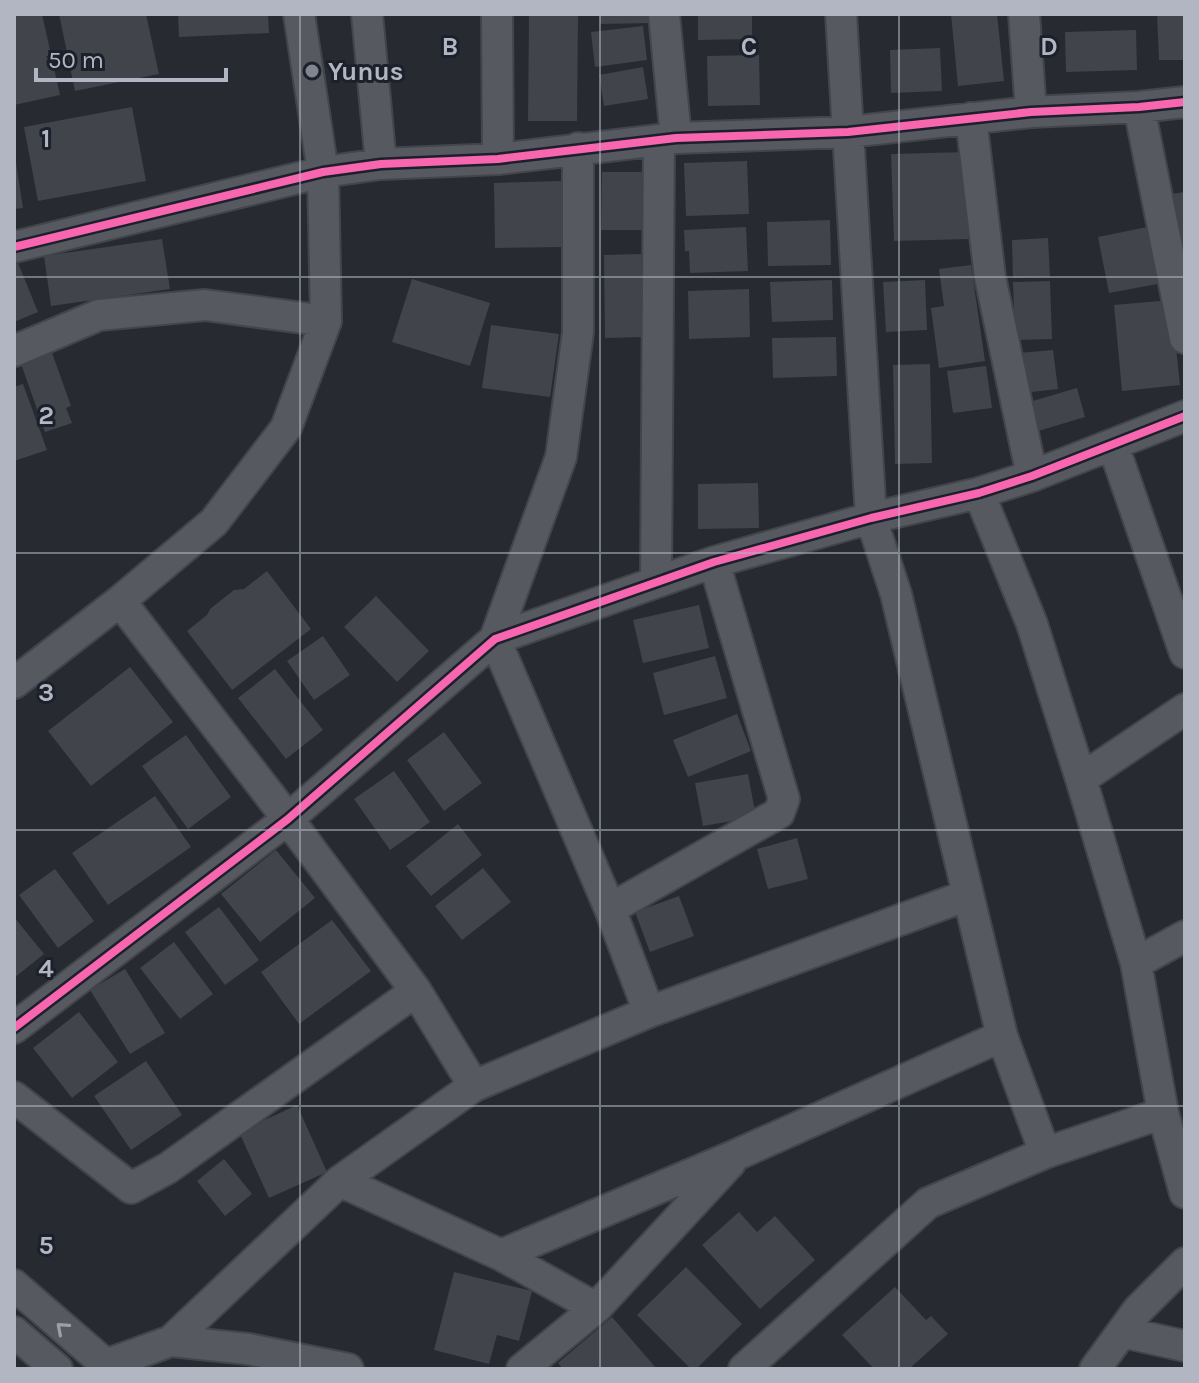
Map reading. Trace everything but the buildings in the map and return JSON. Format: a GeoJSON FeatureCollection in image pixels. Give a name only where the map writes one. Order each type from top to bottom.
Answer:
{"type":"FeatureCollection","features":[{"type":"Feature","properties":{"kind":"street"},"geometry":{"type":"LineString","coordinates":[[14,683],[120,601],[214,522],[286,428],[326,321],[323,172],[299,14]]}},
{"type":"Feature","properties":{"kind":"street"},"geometry":{"type":"LineString","coordinates":[[367,14],[381,164]]}},
{"type":"Feature","properties":{"kind":"street"},"geometry":{"type":"LineString","coordinates":[[497,14],[498,159]]}},
{"type":"Feature","properties":{"kind":"street"},"geometry":{"type":"LineString","coordinates":[[656,582],[667,139],[664,14]]}},
{"type":"Feature","properties":{"kind":"street"},"geometry":{"type":"LineString","coordinates":[[841,14],[871,518],[896,594],[1002,1036],[1045,1153]]}},
{"type":"Feature","properties":{"kind":"street"},"geometry":{"type":"LineString","coordinates":[[1024,14],[1031,112]]}},
{"type":"Feature","properties":{"kind":"street"},"geometry":{"type":"LineString","coordinates":[[14,247],[323,172],[381,164],[498,159],[667,139],[848,132],[1031,112],[1185,102]]}},
{"type":"Feature","properties":{"kind":"street"},"geometry":{"type":"LineString","coordinates":[[1139,107],[1185,338]]}},
{"type":"Feature","properties":{"kind":"street"},"geometry":{"type":"LineString","coordinates":[[971,118],[990,277],[1032,476]]}},
{"type":"Feature","properties":{"kind":"street"},"geometry":{"type":"LineString","coordinates":[[578,148],[578,332],[561,457],[495,639],[610,909],[649,1012]]}},
{"type":"Feature","properties":{"kind":"street"},"geometry":{"type":"LineString","coordinates":[[14,351],[99,315],[130,312],[205,305],[326,321]]}},
{"type":"Feature","properties":{"kind":"street"},"geometry":{"type":"LineString","coordinates":[[14,1028],[288,819],[495,639],[714,562],[871,518],[979,493],[1032,476],[1185,416]]}},
{"type":"Feature","properties":{"kind":"street"},"geometry":{"type":"LineString","coordinates":[[1113,445],[1185,653]]}},
{"type":"Feature","properties":{"kind":"street"},"geometry":{"type":"LineString","coordinates":[[979,493],[1032,624],[1136,963],[1163,1113],[1185,1193]]}},
{"type":"Feature","properties":{"kind":"street"},"geometry":{"type":"LineString","coordinates":[[610,909],[779,813],[784,799],[714,562]]}},
{"type":"Feature","properties":{"kind":"street"},"geometry":{"type":"LineString","coordinates":[[120,601],[416,991],[474,1086]]}},
{"type":"Feature","properties":{"kind":"street"},"geometry":{"type":"LineString","coordinates":[[1081,779],[1185,709]]}},
{"type":"Feature","properties":{"kind":"street"},"geometry":{"type":"LineString","coordinates":[[14,1285],[108,1367],[171,1341],[340,1181],[474,1086],[649,1012],[968,895]]}},
{"type":"Feature","properties":{"kind":"street"},"geometry":{"type":"LineString","coordinates":[[1136,963],[1185,936]]}},
{"type":"Feature","properties":{"kind":"street"},"geometry":{"type":"LineString","coordinates":[[14,1097],[131,1188],[168,1168],[416,991]]}},
{"type":"Feature","properties":{"kind":"street"},"geometry":{"type":"LineString","coordinates":[[501,1255],[736,1155],[1002,1036]]}},
{"type":"Feature","properties":{"kind":"street"},"geometry":{"type":"LineString","coordinates":[[744,1369],[928,1203],[1045,1153],[1163,1113]]}},
{"type":"Feature","properties":{"kind":"street"},"geometry":{"type":"LineString","coordinates":[[522,1369],[596,1308],[736,1155]]}},
{"type":"Feature","properties":{"kind":"street"},"geometry":{"type":"LineString","coordinates":[[340,1181],[501,1255],[596,1308]]}},
{"type":"Feature","properties":{"kind":"street"},"geometry":{"type":"LineString","coordinates":[[1095,1369],[1138,1310],[1185,1263]]}},
{"type":"Feature","properties":{"kind":"street"},"geometry":{"type":"LineString","coordinates":[[14,1332],[57,1369]]}},
{"type":"Feature","properties":{"kind":"street"},"geometry":{"type":"LineString","coordinates":[[1122,1332],[1185,1346]]}},
{"type":"Feature","properties":{"kind":"street"},"geometry":{"type":"LineString","coordinates":[[171,1341],[248,1349],[348,1369]]}},
{"type":"Feature","properties":{"kind":"cycle path"},"geometry":{"type":"LineString","coordinates":[[14,247],[323,172],[381,164],[498,159],[676,138],[848,132],[1031,112],[1185,102]]}},
{"type":"Feature","properties":{"kind":"cycle path"},"geometry":{"type":"LineString","coordinates":[[14,1028],[288,819],[495,639],[714,562],[871,518],[979,493],[1032,476],[1185,416]]}},
{"type":"Feature","properties":{"kind":"place","name":"Yunus"},"geometry":{"type":"Point","coordinates":[312,71]}}]}
